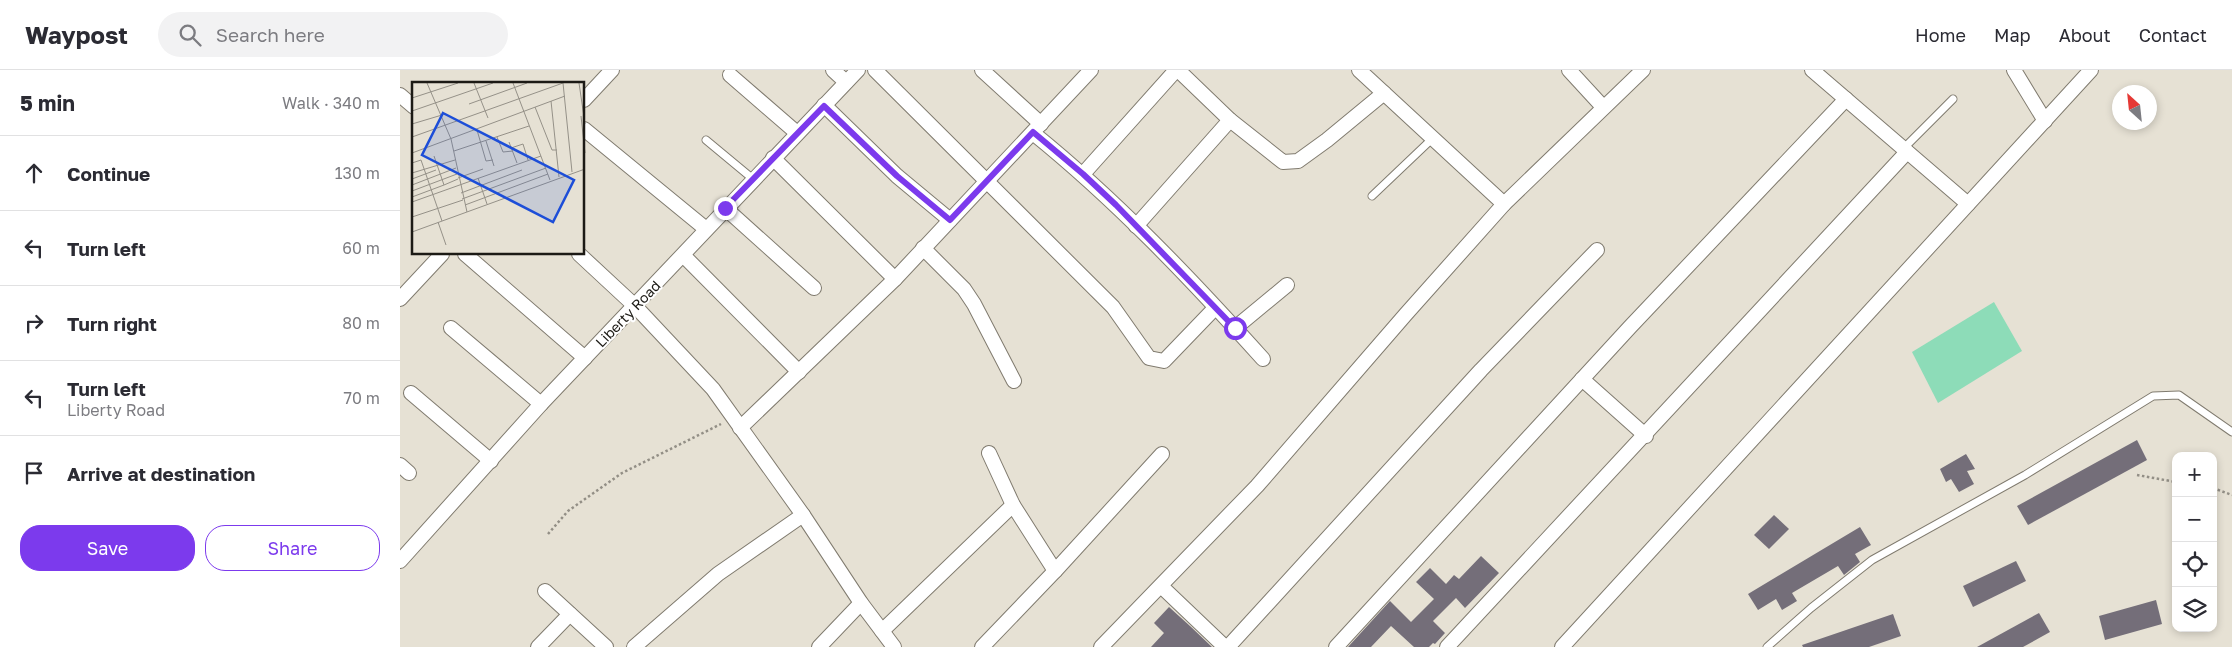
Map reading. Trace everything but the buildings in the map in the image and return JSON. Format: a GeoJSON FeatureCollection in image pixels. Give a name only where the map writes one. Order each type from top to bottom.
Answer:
{"type":"FeatureCollection","features":[{"type":"Feature","properties":{"kind":"street"},"geometry":{"type":"LineString","coordinates":[[585,99],[612,70]]}},
{"type":"Feature","properties":{"kind":"street"},"geometry":{"type":"LineString","coordinates":[[832,70],[846,82]]}},
{"type":"Feature","properties":{"kind":"street","name":"Liberty Road"},"geometry":{"type":"LineString","coordinates":[[400,561],[541,404],[684,256],[725,208],[858,70]]}},
{"type":"Feature","properties":{"kind":"street"},"geometry":{"type":"LineString","coordinates":[[875,70],[1113,307],[1149,358],[1164,361],[1215,308]]}},
{"type":"Feature","properties":{"kind":"street"},"geometry":{"type":"LineString","coordinates":[[982,70],[1037,128],[1136,226],[1263,359]]}},
{"type":"Feature","properties":{"kind":"street"},"geometry":{"type":"LineString","coordinates":[[737,423],[799,372],[895,279],[1092,70]]}},
{"type":"Feature","properties":{"kind":"street"},"geometry":{"type":"LineString","coordinates":[[1083,174],[1177,70],[1230,120],[1283,162],[1298,160],[1327,140],[1384,93]]}},
{"type":"Feature","properties":{"kind":"street"},"geometry":{"type":"LineString","coordinates":[[1358,70],[1504,204]]}},
{"type":"Feature","properties":{"kind":"street"},"geometry":{"type":"LineString","coordinates":[[1569,70],[1604,107]]}},
{"type":"Feature","properties":{"kind":"street"},"geometry":{"type":"LineString","coordinates":[[1101,647],[1258,486],[1406,314],[1504,204],[1643,70]]}},
{"type":"Feature","properties":{"kind":"street"},"geometry":{"type":"LineString","coordinates":[[1812,70],[1968,204]]}},
{"type":"Feature","properties":{"kind":"street"},"geometry":{"type":"LineString","coordinates":[[2014,70],[2045,121]]}},
{"type":"Feature","properties":{"kind":"street"},"geometry":{"type":"LineString","coordinates":[[1562,647],[2091,70]]}},
{"type":"Feature","properties":{"kind":"street"},"geometry":{"type":"LineString","coordinates":[[730,76],[797,133]]}},
{"type":"Feature","properties":{"kind":"street"},"geometry":{"type":"LineString","coordinates":[[400,95],[412,105]]}},
{"type":"Feature","properties":{"kind":"street"},"geometry":{"type":"LineString","coordinates":[[1336,647],[1582,379],[1846,99]]}},
{"type":"Feature","properties":{"kind":"street"},"geometry":{"type":"LineString","coordinates":[[824,106],[897,176],[950,220]]}},
{"type":"Feature","properties":{"kind":"street"},"geometry":{"type":"LineString","coordinates":[[1136,226],[1230,120]]}},
{"type":"Feature","properties":{"kind":"street"},"geometry":{"type":"LineString","coordinates":[[585,130],[706,229]]}},
{"type":"Feature","properties":{"kind":"street"},"geometry":{"type":"LineString","coordinates":[[1447,647],[1646,436],[1905,150]]}},
{"type":"Feature","properties":{"kind":"street"},"geometry":{"type":"LineString","coordinates":[[773,158],[895,279]]}},
{"type":"Feature","properties":{"kind":"street"},"geometry":{"type":"LineString","coordinates":[[725,208],[814,288]]}},
{"type":"Feature","properties":{"kind":"street"},"geometry":{"type":"LineString","coordinates":[[923,248],[964,289],[974,304],[1014,381]]}},
{"type":"Feature","properties":{"kind":"street"},"geometry":{"type":"LineString","coordinates":[[1228,647],[1474,377],[1597,250]]}},
{"type":"Feature","properties":{"kind":"street"},"geometry":{"type":"LineString","coordinates":[[400,299],[441,255]]}},
{"type":"Feature","properties":{"kind":"street"},"geometry":{"type":"LineString","coordinates":[[466,255],[585,358]]}},
{"type":"Feature","properties":{"kind":"street"},"geometry":{"type":"LineString","coordinates":[[580,255],[635,306],[713,389],[803,515],[861,603],[894,647]]}},
{"type":"Feature","properties":{"kind":"street"},"geometry":{"type":"LineString","coordinates":[[684,256],[799,372]]}},
{"type":"Feature","properties":{"kind":"street"},"geometry":{"type":"LineString","coordinates":[[1235,328],[1288,285]]}},
{"type":"Feature","properties":{"kind":"street"},"geometry":{"type":"LineString","coordinates":[[451,328],[541,404]]}},
{"type":"Feature","properties":{"kind":"street"},"geometry":{"type":"LineString","coordinates":[[1582,379],[1646,436]]}},
{"type":"Feature","properties":{"kind":"street"},"geometry":{"type":"LineString","coordinates":[[411,393],[491,461]]}},
{"type":"Feature","properties":{"kind":"street"},"geometry":{"type":"LineString","coordinates":[[989,453],[1014,505],[1055,571]]}},
{"type":"Feature","properties":{"kind":"street"},"geometry":{"type":"LineString","coordinates":[[982,647],[1055,571],[1162,454]]}},
{"type":"Feature","properties":{"kind":"street"},"geometry":{"type":"LineString","coordinates":[[882,631],[1014,505]]}},
{"type":"Feature","properties":{"kind":"street"},"geometry":{"type":"LineString","coordinates":[[634,647],[718,574],[803,515]]}},
{"type":"Feature","properties":{"kind":"street"},"geometry":{"type":"LineString","coordinates":[[1161,586],[1224,647]]}},
{"type":"Feature","properties":{"kind":"street"},"geometry":{"type":"LineString","coordinates":[[545,591],[606,647]]}},
{"type":"Feature","properties":{"kind":"street"},"geometry":{"type":"LineString","coordinates":[[819,647],[861,603]]}},
{"type":"Feature","properties":{"kind":"street"},"geometry":{"type":"LineString","coordinates":[[538,647],[570,614]]}},
{"type":"Feature","properties":{"kind":"lane"},"geometry":{"type":"LineString","coordinates":[[1905,150],[1953,99]]}},
{"type":"Feature","properties":{"kind":"lane"},"geometry":{"type":"LineString","coordinates":[[1372,196],[1433,138]]}},
{"type":"Feature","properties":{"kind":"lane"},"geometry":{"type":"LineString","coordinates":[[706,140],[753,179]]}},
{"type":"Feature","properties":{"kind":"lane"},"geometry":{"type":"LineString","coordinates":[[1767,647],[1811,608],[1872,560],[2025,475],[2153,396],[2179,395],[2232,432]]}},
{"type":"Feature","properties":{"kind":"path"},"geometry":{"type":"LineString","coordinates":[[548,534],[568,511],[622,473],[737,423]]}},
{"type":"Feature","properties":{"kind":"path"},"geometry":{"type":"LineString","coordinates":[[2137,475],[2172,481]]}},
{"type":"Feature","properties":{"kind":"path"},"geometry":{"type":"LineString","coordinates":[[2217,489],[2232,495]]}},
{"type":"Feature","properties":{"kind":"green space"},"geometry":{"type":"Polygon","coordinates":[[[1994,302],[2022,351],[1938,403],[1912,352],[1994,302]]]}},
{"type":"Feature","properties":{"kind":"route"},"geometry":{"type":"LineString","coordinates":[[725,208],[824,106],[897,176],[950,220],[1033,132],[1116,205],[1235,328]]}}]}
